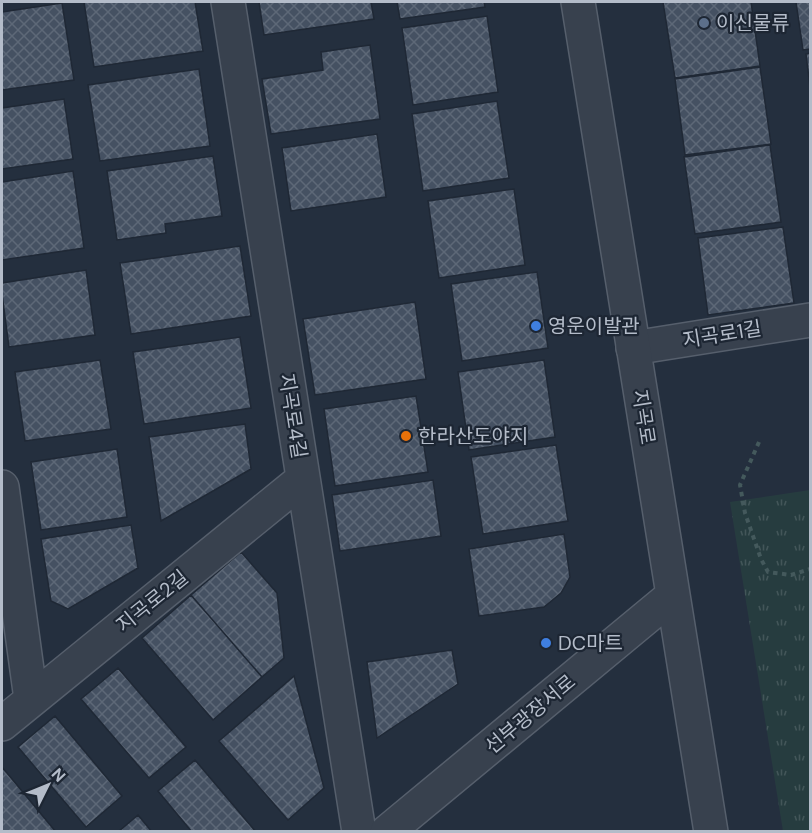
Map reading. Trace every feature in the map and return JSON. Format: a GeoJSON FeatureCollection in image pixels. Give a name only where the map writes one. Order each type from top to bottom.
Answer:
{"type":"FeatureCollection","features":[{"type":"Feature","properties":{"kind":"street","name":"지곡로4길"},"geometry":{"type":"LineString","coordinates":[[228,2],[359,831]]}},
{"type":"Feature","properties":{"kind":"street","name":"지곡로"},"geometry":{"type":"LineString","coordinates":[[578,2],[711,831]]}},
{"type":"Feature","properties":{"kind":"street","name":"지곡로1길"},"geometry":{"type":"LineString","coordinates":[[633,348],[810,320]]}},
{"type":"Feature","properties":{"kind":"street","name":"지곡로2길"},"geometry":{"type":"LineString","coordinates":[[2,724],[303,479]]}},
{"type":"Feature","properties":{"kind":"street"},"geometry":{"type":"LineString","coordinates":[[2,487],[31,699]]}},
{"type":"Feature","properties":{"kind":"street","name":"선부광장서로"},"geometry":{"type":"LineString","coordinates":[[387,831],[672,596]]}},
{"type":"Feature","properties":{"kind":"path"},"geometry":{"type":"LineString","coordinates":[[759,442],[740,485],[745,513],[761,559],[768,572],[791,575],[810,568]]}},
{"type":"Feature","properties":{"kind":"green space"},"geometry":{"type":"Polygon","coordinates":[[[810,490],[810,831],[783,831],[730,502],[810,490]]]}},
{"type":"Feature","properties":{"kind":"building"},"geometry":{"type":"Polygon","coordinates":[[[84,2],[195,2],[203,51],[94,67],[84,2]]]}},
{"type":"Feature","properties":{"kind":"building"},"geometry":{"type":"Polygon","coordinates":[[[259,2],[371,2],[374,19],[264,35],[259,2]]]}},
{"type":"Feature","properties":{"kind":"building"},"geometry":{"type":"Polygon","coordinates":[[[397,2],[484,2],[485,7],[400,19],[397,2]]]}},
{"type":"Feature","properties":{"kind":"building"},"geometry":{"type":"Polygon","coordinates":[[[663,2],[751,2],[760,66],[675,78],[663,2]]]}},
{"type":"Feature","properties":{"kind":"building"},"geometry":{"type":"Polygon","coordinates":[[[796,2],[810,2],[810,49],[803,50],[796,2]]]}},
{"type":"Feature","properties":{"kind":"building"},"geometry":{"type":"Polygon","coordinates":[[[62,3],[74,80],[2,90],[2,12],[62,3]]]}},
{"type":"Feature","properties":{"kind":"building"},"geometry":{"type":"Polygon","coordinates":[[[487,16],[498,92],[413,105],[402,28],[487,16]]]}},
{"type":"Feature","properties":{"kind":"building"},"geometry":{"type":"Polygon","coordinates":[[[370,45],[380,119],[271,134],[262,79],[323,70],[321,52],[370,45]]]}},
{"type":"Feature","properties":{"kind":"building"},"geometry":{"type":"Polygon","coordinates":[[[810,53],[810,87],[806,54],[810,53]]]}},
{"type":"Feature","properties":{"kind":"building"},"geometry":{"type":"Polygon","coordinates":[[[760,67],[771,144],[685,155],[675,79],[760,67]]]}},
{"type":"Feature","properties":{"kind":"building"},"geometry":{"type":"Polygon","coordinates":[[[199,69],[210,146],[100,161],[88,85],[199,69]]]}},
{"type":"Feature","properties":{"kind":"building"},"geometry":{"type":"Polygon","coordinates":[[[64,99],[73,159],[2,169],[2,108],[64,99]]]}},
{"type":"Feature","properties":{"kind":"building"},"geometry":{"type":"Polygon","coordinates":[[[497,101],[509,178],[423,191],[412,114],[497,101]]]}},
{"type":"Feature","properties":{"kind":"building"},"geometry":{"type":"Polygon","coordinates":[[[377,134],[386,197],[291,211],[282,148],[377,134]]]}},
{"type":"Feature","properties":{"kind":"building"},"geometry":{"type":"Polygon","coordinates":[[[770,145],[781,222],[695,234],[684,157],[770,145]]]}},
{"type":"Feature","properties":{"kind":"building"},"geometry":{"type":"Polygon","coordinates":[[[213,156],[222,216],[165,224],[166,233],[117,240],[107,171],[213,156]]]}},
{"type":"Feature","properties":{"kind":"building"},"geometry":{"type":"Polygon","coordinates":[[[73,171],[84,248],[2,260],[2,182],[73,171]]]}},
{"type":"Feature","properties":{"kind":"building"},"geometry":{"type":"Polygon","coordinates":[[[514,189],[525,265],[439,278],[428,201],[514,189]]]}},
{"type":"Feature","properties":{"kind":"building"},"geometry":{"type":"Polygon","coordinates":[[[783,227],[794,303],[708,315],[698,238],[783,227]]]}},
{"type":"Feature","properties":{"kind":"building"},"geometry":{"type":"Polygon","coordinates":[[[240,246],[251,316],[131,334],[120,263],[240,246]]]}},
{"type":"Feature","properties":{"kind":"building"},"geometry":{"type":"Polygon","coordinates":[[[86,270],[95,335],[9,347],[2,283],[86,270]]]}},
{"type":"Feature","properties":{"kind":"building"},"geometry":{"type":"Polygon","coordinates":[[[537,272],[548,348],[462,361],[451,284],[537,272]]]}},
{"type":"Feature","properties":{"kind":"building"},"geometry":{"type":"Polygon","coordinates":[[[415,302],[426,379],[315,395],[303,319],[415,302]]]}},
{"type":"Feature","properties":{"kind":"building"},"geometry":{"type":"Polygon","coordinates":[[[240,337],[251,408],[144,424],[133,352],[240,337]]]}},
{"type":"Feature","properties":{"kind":"building"},"geometry":{"type":"Polygon","coordinates":[[[100,360],[111,429],[25,441],[15,372],[100,360]]]}},
{"type":"Feature","properties":{"kind":"building"},"geometry":{"type":"Polygon","coordinates":[[[544,360],[555,437],[469,450],[458,372],[544,360]]]}},
{"type":"Feature","properties":{"kind":"building"},"geometry":{"type":"Polygon","coordinates":[[[416,396],[428,472],[335,486],[324,409],[416,396]]]}},
{"type":"Feature","properties":{"kind":"building"},"geometry":{"type":"Polygon","coordinates":[[[245,424],[251,469],[161,521],[149,437],[245,424]]]}},
{"type":"Feature","properties":{"kind":"building"},"geometry":{"type":"Polygon","coordinates":[[[556,445],[568,521],[483,534],[471,457],[556,445]]]}},
{"type":"Feature","properties":{"kind":"building"},"geometry":{"type":"Polygon","coordinates":[[[117,449],[127,517],[41,530],[31,462],[117,449]]]}},
{"type":"Feature","properties":{"kind":"building"},"geometry":{"type":"Polygon","coordinates":[[[433,480],[441,536],[340,551],[332,495],[433,480]]]}},
{"type":"Feature","properties":{"kind":"building"},"geometry":{"type":"Polygon","coordinates":[[[131,525],[138,568],[68,609],[51,601],[41,539],[131,525]]]}},
{"type":"Feature","properties":{"kind":"building"},"geometry":{"type":"Polygon","coordinates":[[[564,534],[570,577],[561,593],[544,607],[479,616],[469,549],[564,534]]]}},
{"type":"Feature","properties":{"kind":"building"},"geometry":{"type":"Polygon","coordinates":[[[241,552],[277,593],[284,658],[262,677],[191,595],[241,552]]]}},
{"type":"Feature","properties":{"kind":"building"},"geometry":{"type":"Polygon","coordinates":[[[191,595],[262,677],[213,720],[142,638],[191,595]]]}},
{"type":"Feature","properties":{"kind":"building"},"geometry":{"type":"Polygon","coordinates":[[[452,650],[458,684],[377,738],[367,662],[452,650]]]}},
{"type":"Feature","properties":{"kind":"building"},"geometry":{"type":"Polygon","coordinates":[[[118,668],[186,747],[149,778],[81,699],[118,668]]]}},
{"type":"Feature","properties":{"kind":"building"},"geometry":{"type":"Polygon","coordinates":[[[294,676],[324,788],[288,820],[219,741],[294,676]]]}},
{"type":"Feature","properties":{"kind":"building"},"geometry":{"type":"Polygon","coordinates":[[[55,716],[122,796],[86,827],[18,747],[55,716]]]}},
{"type":"Feature","properties":{"kind":"building"},"geometry":{"type":"Polygon","coordinates":[[[195,760],[256,832],[192,832],[158,791],[195,760]]]}},
{"type":"Feature","properties":{"kind":"building"},"geometry":{"type":"Polygon","coordinates":[[[2,767],[56,832],[2,832],[2,767]]]}},
{"type":"Feature","properties":{"kind":"building"},"geometry":{"type":"Polygon","coordinates":[[[138,815],[152,832],[118,832],[138,815]]]}},
{"type":"Feature","properties":{"kind":"place","name":"이신물류"},"geometry":{"type":"Point","coordinates":[704,23]}},
{"type":"Feature","properties":{"kind":"place","name":"영운이발관"},"geometry":{"type":"Point","coordinates":[536,326]}},
{"type":"Feature","properties":{"kind":"place","name":"한라산도야지"},"geometry":{"type":"Point","coordinates":[406,436]}},
{"type":"Feature","properties":{"kind":"place","name":"DC마트"},"geometry":{"type":"Point","coordinates":[546,643]}}]}
